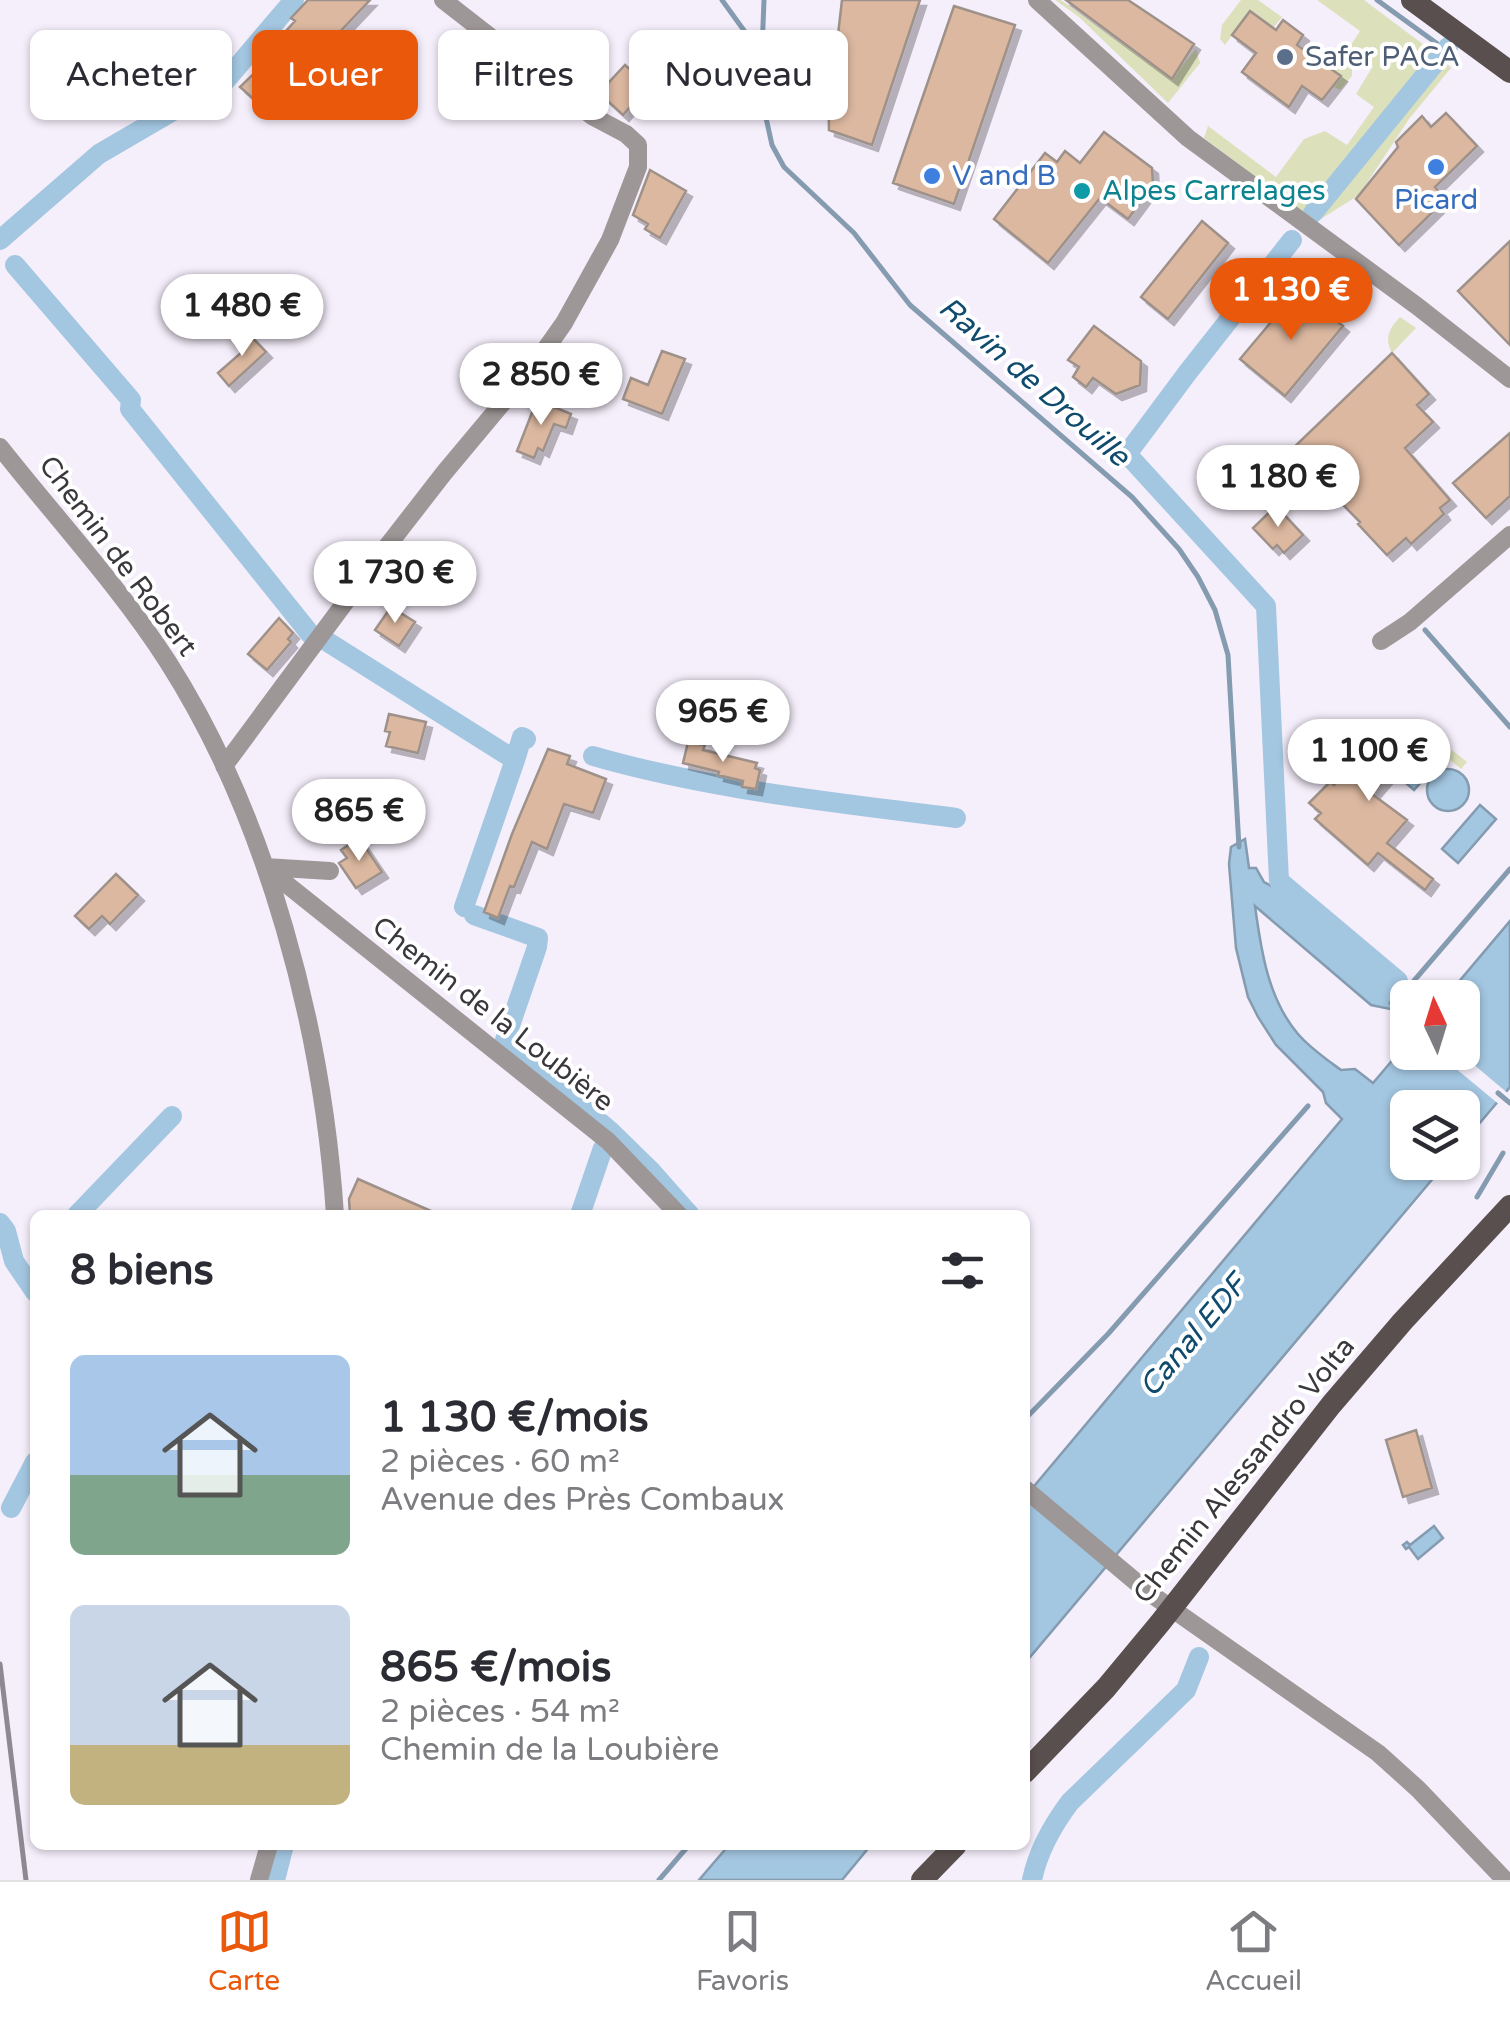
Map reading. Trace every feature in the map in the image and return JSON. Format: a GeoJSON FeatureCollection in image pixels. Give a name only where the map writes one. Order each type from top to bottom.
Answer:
{"type":"FeatureCollection","features":[{"type":"Feature","properties":{"kind":"main road"},"geometry":{"type":"LineString","coordinates":[[1412,0],[1510,72]]}},
{"type":"Feature","properties":{"kind":"main road","name":"Chemin Alessandro Volta"},"geometry":{"type":"LineString","coordinates":[[1030,1767],[1106,1688],[1172,1609],[1331,1405],[1510,1206]]}},
{"type":"Feature","properties":{"kind":"main road"},"geometry":{"type":"LineString","coordinates":[[922,1880],[951,1850]]}},
{"type":"Feature","properties":{"kind":"street"},"geometry":{"type":"LineString","coordinates":[[224,766],[378,558],[564,323],[610,240],[638,166],[638,145],[626,134],[592,116],[443,0]]}},
{"type":"Feature","properties":{"kind":"street"},"geometry":{"type":"LineString","coordinates":[[1037,0],[1188,138],[1510,379]]}},
{"type":"Feature","properties":{"kind":"street","name":"Chemin de Robert"},"geometry":{"type":"LineString","coordinates":[[0,448],[146,630],[200,716],[224,766],[264,867],[305,1007],[323,1101],[334,1210]]}},
{"type":"Feature","properties":{"kind":"street"},"geometry":{"type":"LineString","coordinates":[[1382,641],[1410,622],[1510,535]]}},
{"type":"Feature","properties":{"kind":"street"},"geometry":{"type":"LineString","coordinates":[[1451,586],[1466,602]]}},
{"type":"Feature","properties":{"kind":"street"},"geometry":{"type":"LineString","coordinates":[[264,867],[330,871]]}},
{"type":"Feature","properties":{"kind":"street","name":"Chemin de la Loubière"},"geometry":{"type":"LineString","coordinates":[[264,867],[608,1141],[674,1210]]}},
{"type":"Feature","properties":{"kind":"street"},"geometry":{"type":"LineString","coordinates":[[1030,1493],[1148,1592],[1378,1753],[1418,1788],[1505,1880]]}},
{"type":"Feature","properties":{"kind":"street"},"geometry":{"type":"LineString","coordinates":[[258,1880],[267,1850]]}},
{"type":"Feature","properties":{"kind":"green space"},"geometry":{"type":"Polygon","coordinates":[[[1055,0],[1061,0],[1171,79],[1196,49],[1200,63],[1168,103],[1079,17],[1055,0]]]}},
{"type":"Feature","properties":{"kind":"green space"},"geometry":{"type":"Polygon","coordinates":[[[1241,0],[1258,0],[1282,17],[1273,28],[1250,11],[1225,45],[1220,39],[1222,25],[1241,0]]]}},
{"type":"Feature","properties":{"kind":"green space"},"geometry":{"type":"Polygon","coordinates":[[[1317,0],[1364,0],[1432,51],[1372,134],[1375,137],[1442,58],[1451,68],[1409,119],[1359,195],[1316,222],[1204,138],[1208,126],[1276,177],[1304,139],[1325,131],[1347,145],[1374,107],[1356,94],[1373,66],[1349,48],[1360,31],[1317,0]]]}},
{"type":"Feature","properties":{"kind":"green space"},"geometry":{"type":"Polygon","coordinates":[[[1328,49],[1352,68],[1352,76],[1340,90],[1333,86],[1340,77],[1320,61],[1328,49]]]}},
{"type":"Feature","properties":{"kind":"green space"},"geometry":{"type":"Polygon","coordinates":[[[1289,234],[1300,243],[1197,374],[1185,364],[1289,234]]]}},
{"type":"Feature","properties":{"kind":"green space"},"geometry":{"type":"Polygon","coordinates":[[[1400,317],[1416,328],[1392,353],[1389,334],[1400,317]]]}},
{"type":"Feature","properties":{"kind":"green space"},"geometry":{"type":"Polygon","coordinates":[[[1429,732],[1467,762],[1461,769],[1430,744],[1421,748],[1411,739],[1429,732]]]}},
{"type":"Feature","properties":{"kind":"water"},"geometry":{"type":"Polygon","coordinates":[[[1417,757],[1432,770],[1414,790],[1399,777],[1417,757]]]}},
{"type":"Feature","properties":{"kind":"water"},"geometry":{"type":"Polygon","coordinates":[[[1448,769],[1463,775],[1469,790],[1463,805],[1448,811],[1433,805],[1427,790],[1433,775],[1448,769]]]}},
{"type":"Feature","properties":{"kind":"water"},"geometry":{"type":"Polygon","coordinates":[[[1480,805],[1496,819],[1458,863],[1442,849],[1480,805]]]}},
{"type":"Feature","properties":{"kind":"water","name":"Canal EDF"},"geometry":{"type":"Polygon","coordinates":[[[1245,839],[1249,868],[1256,868],[1264,882],[1279,890],[1390,985],[1390,1009],[1371,1005],[1255,906],[1268,973],[1288,1020],[1330,1062],[1341,1070],[1355,1069],[1373,1083],[1390,1063],[1390,1070],[1480,1070],[1480,980],[1460,980],[1510,921],[1510,1087],[1480,1123],[1480,1090],[1390,1090],[1390,1180],[1432,1180],[1030,1657],[1030,1491],[1342,1119],[1326,1103],[1323,1092],[1276,1045],[1248,997],[1236,948],[1231,847],[1245,839]]]}},
{"type":"Feature","properties":{"kind":"water"},"geometry":{"type":"Polygon","coordinates":[[[1434,1526],[1443,1538],[1418,1559],[1403,1545],[1410,1545],[1434,1526]]]}},
{"type":"Feature","properties":{"kind":"water"},"geometry":{"type":"Polygon","coordinates":[[[725,1850],[867,1850],[842,1880],[699,1880],[725,1850]]]}},
{"type":"Feature","properties":{"kind":"pier"},"geometry":{"type":"Polygon","coordinates":[[[1458,1070],[1480,1070],[1510,1095],[1501,1106],[1458,1070]]]}},
{"type":"Feature","properties":{"kind":"building"},"geometry":{"type":"Polygon","coordinates":[[[308,0],[370,0],[342,30],[287,30],[295,21],[291,18],[308,0]]]}},
{"type":"Feature","properties":{"kind":"building"},"geometry":{"type":"Polygon","coordinates":[[[842,0],[920,0],[872,145],[829,130],[829,120],[848,120],[848,30],[839,30],[842,0]]]}},
{"type":"Feature","properties":{"kind":"building"},"geometry":{"type":"Polygon","coordinates":[[[1066,0],[1128,0],[1194,44],[1172,79],[1066,0]]]}},
{"type":"Feature","properties":{"kind":"building"},"geometry":{"type":"Polygon","coordinates":[[[954,6],[1015,25],[954,204],[893,183],[954,6]]]}},
{"type":"Feature","properties":{"kind":"building","name":"Safer PACA"},"geometry":{"type":"Polygon","coordinates":[[[1250,11],[1276,30],[1283,20],[1303,35],[1297,45],[1341,76],[1322,100],[1302,86],[1289,107],[1242,72],[1256,53],[1232,35],[1250,11]]]}},
{"type":"Feature","properties":{"kind":"building"},"geometry":{"type":"Polygon","coordinates":[[[625,65],[629,69],[629,108],[623,115],[609,102],[609,82],[625,65]]]}},
{"type":"Feature","properties":{"kind":"building"},"geometry":{"type":"Polygon","coordinates":[[[252,75],[252,98],[240,87],[252,75]]]}},
{"type":"Feature","properties":{"kind":"building"},"geometry":{"type":"Polygon","coordinates":[[[1446,113],[1477,146],[1435,187],[1446,199],[1399,245],[1356,199],[1398,147],[1396,142],[1422,116],[1431,127],[1446,113]]]}},
{"type":"Feature","properties":{"kind":"building","name":"Alpes Carrelages"},"geometry":{"type":"Polygon","coordinates":[[[1104,132],[1152,168],[1153,185],[1128,219],[1100,198],[1048,263],[994,219],[1045,153],[1057,162],[1065,151],[1080,163],[1104,132]]]}},
{"type":"Feature","properties":{"kind":"building"},"geometry":{"type":"Polygon","coordinates":[[[650,170],[686,191],[660,238],[633,215],[650,170]]]}},
{"type":"Feature","properties":{"kind":"building"},"geometry":{"type":"Polygon","coordinates":[[[1202,221],[1228,243],[1168,319],[1141,297],[1202,221]]]}},
{"type":"Feature","properties":{"kind":"building"},"geometry":{"type":"Polygon","coordinates":[[[1510,241],[1510,345],[1458,291],[1510,241]]]}},
{"type":"Feature","properties":{"kind":"building"},"geometry":{"type":"Polygon","coordinates":[[[1297,291],[1343,326],[1285,396],[1240,359],[1297,291]]]}},
{"type":"Feature","properties":{"kind":"building"},"geometry":{"type":"Polygon","coordinates":[[[1094,326],[1141,361],[1140,385],[1116,394],[1093,378],[1086,387],[1073,377],[1079,367],[1068,360],[1094,326]]]}},
{"type":"Feature","properties":{"kind":"building"},"geometry":{"type":"Polygon","coordinates":[[[248,333],[266,352],[229,386],[218,373],[242,352],[235,344],[248,333]]]}},
{"type":"Feature","properties":{"kind":"building"},"geometry":{"type":"Polygon","coordinates":[[[662,351],[685,359],[662,414],[623,399],[631,378],[648,385],[662,351]]]}},
{"type":"Feature","properties":{"kind":"building"},"geometry":{"type":"Polygon","coordinates":[[[1392,353],[1429,394],[1417,405],[1433,422],[1405,448],[1450,500],[1440,508],[1444,514],[1411,544],[1406,538],[1387,555],[1290,451],[1392,353]]]}},
{"type":"Feature","properties":{"kind":"building"},"geometry":{"type":"Polygon","coordinates":[[[537,400],[571,414],[566,428],[554,424],[543,451],[538,448],[534,458],[517,451],[537,400]]]}},
{"type":"Feature","properties":{"kind":"building"},"geometry":{"type":"Polygon","coordinates":[[[1510,433],[1510,496],[1486,518],[1453,483],[1510,433]]]}},
{"type":"Feature","properties":{"kind":"building"},"geometry":{"type":"Polygon","coordinates":[[[1276,506],[1303,535],[1284,553],[1277,545],[1273,549],[1253,528],[1276,506]]]}},
{"type":"Feature","properties":{"kind":"building"},"geometry":{"type":"Polygon","coordinates":[[[391,607],[415,622],[399,646],[375,630],[391,607]]]}},
{"type":"Feature","properties":{"kind":"building"},"geometry":{"type":"Polygon","coordinates":[[[279,618],[293,633],[288,639],[291,642],[267,670],[248,654],[279,618]]]}},
{"type":"Feature","properties":{"kind":"building"},"geometry":{"type":"Polygon","coordinates":[[[389,714],[426,722],[418,753],[386,746],[389,714]]]}},
{"type":"Feature","properties":{"kind":"building"},"geometry":{"type":"Polygon","coordinates":[[[1385,726],[1417,755],[1398,776],[1392,771],[1372,794],[1407,820],[1387,843],[1433,879],[1425,890],[1378,853],[1368,865],[1315,819],[1321,813],[1309,803],[1330,782],[1334,785],[1352,763],[1349,760],[1385,726]]]}},
{"type":"Feature","properties":{"kind":"building"},"geometry":{"type":"Polygon","coordinates":[[[688,742],[705,745],[703,750],[757,763],[755,768],[760,770],[756,789],[742,787],[743,781],[718,775],[719,772],[683,763],[688,742]]]}},
{"type":"Feature","properties":{"kind":"building"},"geometry":{"type":"Polygon","coordinates":[[[548,749],[570,756],[567,764],[606,779],[593,813],[564,804],[547,849],[532,842],[498,918],[484,912],[548,749]]]}},
{"type":"Feature","properties":{"kind":"building"},"geometry":{"type":"Polygon","coordinates":[[[359,838],[382,872],[356,888],[339,863],[347,858],[341,850],[359,838]]]}},
{"type":"Feature","properties":{"kind":"building"},"geometry":{"type":"Polygon","coordinates":[[[116,874],[138,895],[110,924],[102,916],[89,929],[75,916],[116,874]]]}},
{"type":"Feature","properties":{"kind":"building"},"geometry":{"type":"Polygon","coordinates":[[[358,1179],[429,1210],[350,1210],[349,1199],[358,1179]]]}},
{"type":"Feature","properties":{"kind":"building"},"geometry":{"type":"Polygon","coordinates":[[[1416,1430],[1432,1488],[1403,1497],[1386,1440],[1416,1430]]]}},
{"type":"Feature","properties":{"kind":"waterway"},"geometry":{"type":"LineString","coordinates":[[0,240],[99,154],[226,80],[294,0]]}},
{"type":"Feature","properties":{"kind":"waterway","name":"Ravin de Drouille"},"geometry":{"type":"LineString","coordinates":[[722,0],[748,36],[772,145],[784,167],[854,233],[910,305],[1132,497],[1179,549],[1198,577],[1215,610],[1228,655],[1239,847]]}},
{"type":"Feature","properties":{"kind":"waterway"},"geometry":{"type":"LineString","coordinates":[[763,30],[764,0]]}},
{"type":"Feature","properties":{"kind":"waterway"},"geometry":{"type":"LineString","coordinates":[[1377,0],[1444,52]]}},
{"type":"Feature","properties":{"kind":"waterway"},"geometry":{"type":"LineString","coordinates":[[1313,213],[1448,47]]}},
{"type":"Feature","properties":{"kind":"waterway"},"geometry":{"type":"LineString","coordinates":[[1292,240],[1127,454],[1266,606],[1279,881],[1397,980]]}},
{"type":"Feature","properties":{"kind":"waterway"},"geometry":{"type":"LineString","coordinates":[[15,265],[131,400],[130,409],[311,635]]}},
{"type":"Feature","properties":{"kind":"waterway"},"geometry":{"type":"LineString","coordinates":[[1425,630],[1510,727]]}},
{"type":"Feature","properties":{"kind":"waterway"},"geometry":{"type":"LineString","coordinates":[[323,639],[515,760],[522,737],[526,739]]}},
{"type":"Feature","properties":{"kind":"waterway"},"geometry":{"type":"LineString","coordinates":[[593,756],[728,786],[956,818]]}},
{"type":"Feature","properties":{"kind":"waterway"},"geometry":{"type":"LineString","coordinates":[[464,907],[515,760]]}},
{"type":"Feature","properties":{"kind":"waterway"},"geometry":{"type":"LineString","coordinates":[[1415,980],[1510,869]]}},
{"type":"Feature","properties":{"kind":"waterway"},"geometry":{"type":"LineString","coordinates":[[474,915],[538,938],[505,1040],[610,1131],[686,1210]]}},
{"type":"Feature","properties":{"kind":"waterway"},"geometry":{"type":"LineString","coordinates":[[1498,1093],[1510,1103]]}},
{"type":"Feature","properties":{"kind":"waterway"},"geometry":{"type":"LineString","coordinates":[[1030,1414],[1108,1334],[1308,1106]]}},
{"type":"Feature","properties":{"kind":"waterway"},"geometry":{"type":"LineString","coordinates":[[82,1210],[172,1116]]}},
{"type":"Feature","properties":{"kind":"waterway"},"geometry":{"type":"LineString","coordinates":[[582,1210],[603,1148]]}},
{"type":"Feature","properties":{"kind":"waterway"},"geometry":{"type":"LineString","coordinates":[[1477,1197],[1503,1153]]}},
{"type":"Feature","properties":{"kind":"waterway"},"geometry":{"type":"LineString","coordinates":[[0,1223],[14,1261],[30,1285]]}},
{"type":"Feature","properties":{"kind":"waterway"},"geometry":{"type":"LineString","coordinates":[[11,1508],[30,1472]]}},
{"type":"Feature","properties":{"kind":"waterway"},"geometry":{"type":"LineString","coordinates":[[1032,1880],[1046,1839],[1070,1802],[1186,1690],[1199,1657]]}},
{"type":"Feature","properties":{"kind":"waterway"},"geometry":{"type":"LineString","coordinates":[[275,1880],[283,1850]]}},
{"type":"Feature","properties":{"kind":"waterway"},"geometry":{"type":"LineString","coordinates":[[659,1880],[685,1850]]}},
{"type":"Feature","properties":{"kind":"railway"},"geometry":{"type":"LineString","coordinates":[[0,1664],[26,1880]]}},
{"type":"Feature","properties":{"kind":"place","name":"Safer PACA"},"geometry":{"type":"Point","coordinates":[1285,57]}},
{"type":"Feature","properties":{"kind":"place","name":"Picard"},"geometry":{"type":"Point","coordinates":[1436,167]}},
{"type":"Feature","properties":{"kind":"place","name":"V and B"},"geometry":{"type":"Point","coordinates":[932,176]}},
{"type":"Feature","properties":{"kind":"place","name":"Alpes Carrelages"},"geometry":{"type":"Point","coordinates":[1082,191]}}]}
